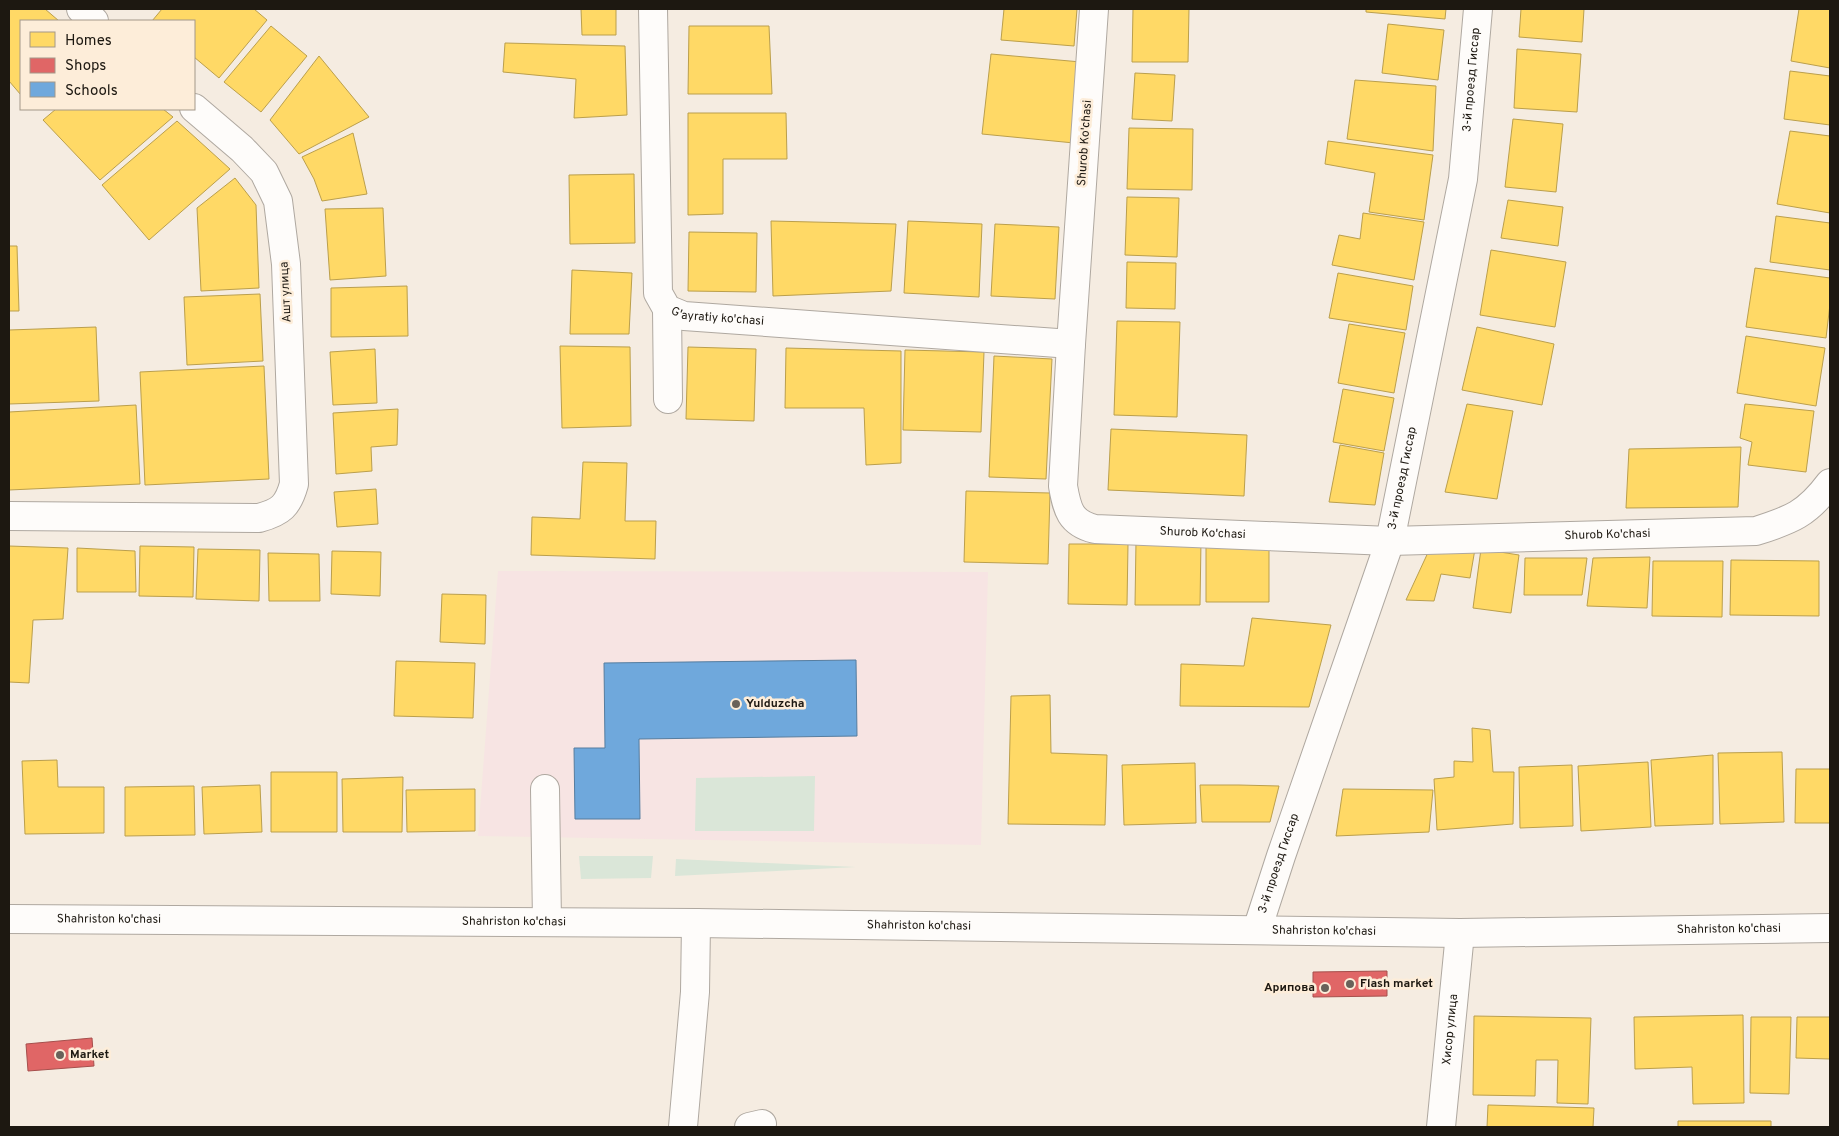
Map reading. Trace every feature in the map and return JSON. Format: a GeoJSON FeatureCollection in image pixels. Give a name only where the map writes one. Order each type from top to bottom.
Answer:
{"type":"FeatureCollection","features":[{"type":"Feature","properties":{"kind":"street","name":"G'ayratiy ko'chasi"},"geometry":{"type":"LineString","coordinates":[[654,9],[658,293],[667,309],[684,316],[1071,344]]}},
{"type":"Feature","properties":{"kind":"street","name":"Shurob Ko'chasi"},"geometry":{"type":"LineString","coordinates":[[1094,9],[1063,486],[1066,506],[1074,518],[1083,526],[1095,529],[1390,541],[1756,531],[1789,520],[1817,501],[1830,483]]}},
{"type":"Feature","properties":{"kind":"street","name":"3-й проезд Гиссар"},"geometry":{"type":"LineString","coordinates":[[1257,930],[1390,541],[1463,178],[1478,9]]}},
{"type":"Feature","properties":{"kind":"street","name":"Ашт улица"},"geometry":{"type":"LineString","coordinates":[[9,516],[259,518],[284,508],[291,496],[294,484],[286,264],[278,201],[264,172],[242,149],[195,109]]}},
{"type":"Feature","properties":{"kind":"street"},"geometry":{"type":"LineString","coordinates":[[667,309],[668,399]]}},
{"type":"Feature","properties":{"kind":"street"},"geometry":{"type":"LineString","coordinates":[[545,789],[547,922]]}},
{"type":"Feature","properties":{"kind":"street","name":"Shahriston ko'chasi"},"geometry":{"type":"LineString","coordinates":[[9,919],[696,923],[1460,933],[1830,928]]}},
{"type":"Feature","properties":{"kind":"street"},"geometry":{"type":"LineString","coordinates":[[683,1127],[695,992],[696,923]]}},
{"type":"Feature","properties":{"kind":"street","name":"Хисор улица"},"geometry":{"type":"LineString","coordinates":[[1441,1127],[1460,933]]}},
{"type":"Feature","properties":{"kind":"shaded area","name":"Yulduzcha"},"geometry":{"type":"Polygon","coordinates":[[[498,571],[988,572],[981,845],[478,836],[498,571]]]}},
{"type":"Feature","properties":{"kind":"green space"},"geometry":{"type":"Polygon","coordinates":[[[815,776],[814,831],[695,831],[696,778],[815,776]]]}},
{"type":"Feature","properties":{"kind":"green space"},"geometry":{"type":"Polygon","coordinates":[[[579,856],[653,856],[651,878],[581,879],[579,856]]]}},
{"type":"Feature","properties":{"kind":"green space"},"geometry":{"type":"Polygon","coordinates":[[[676,859],[856,867],[675,876],[676,859]]]}},
{"type":"Feature","properties":{"kind":"building: Homes"},"geometry":{"type":"Polygon","coordinates":[[[9,9],[45,9],[58,20],[20,20],[20,94],[9,81],[9,9]]]}},
{"type":"Feature","properties":{"kind":"building: Homes"},"geometry":{"type":"Polygon","coordinates":[[[162,9],[254,9],[267,20],[219,78],[195,58],[195,20],[153,20],[162,9]]]}},
{"type":"Feature","properties":{"kind":"building: Homes"},"geometry":{"type":"Polygon","coordinates":[[[581,9],[616,9],[616,35],[582,35],[581,9]]]}},
{"type":"Feature","properties":{"kind":"building: Homes"},"geometry":{"type":"Polygon","coordinates":[[[1004,9],[1077,9],[1074,46],[1001,40],[1004,9]]]}},
{"type":"Feature","properties":{"kind":"building: Homes"},"geometry":{"type":"Polygon","coordinates":[[[1133,9],[1189,9],[1188,62],[1132,62],[1133,9]]]}},
{"type":"Feature","properties":{"kind":"building: Homes"},"geometry":{"type":"Polygon","coordinates":[[[1366,9],[1446,9],[1445,19],[1366,12],[1366,9]]]}},
{"type":"Feature","properties":{"kind":"building: Homes"},"geometry":{"type":"Polygon","coordinates":[[[1521,9],[1584,9],[1582,42],[1519,37],[1521,9]]]}},
{"type":"Feature","properties":{"kind":"building: Homes"},"geometry":{"type":"Polygon","coordinates":[[[1799,9],[1830,9],[1830,68],[1791,61],[1799,9]]]}},
{"type":"Feature","properties":{"kind":"building: Homes"},"geometry":{"type":"Polygon","coordinates":[[[1388,24],[1444,30],[1438,80],[1382,73],[1388,24]]]}},
{"type":"Feature","properties":{"kind":"building: Homes"},"geometry":{"type":"Polygon","coordinates":[[[271,26],[307,56],[261,112],[224,82],[271,26]]]}},
{"type":"Feature","properties":{"kind":"building: Homes"},"geometry":{"type":"Polygon","coordinates":[[[689,26],[769,26],[772,94],[688,94],[689,26]]]}},
{"type":"Feature","properties":{"kind":"building: Homes"},"geometry":{"type":"Polygon","coordinates":[[[505,43],[625,46],[627,115],[574,118],[576,79],[503,72],[505,43]]]}},
{"type":"Feature","properties":{"kind":"building: Homes"},"geometry":{"type":"Polygon","coordinates":[[[1517,49],[1581,54],[1577,112],[1514,108],[1517,49]]]}},
{"type":"Feature","properties":{"kind":"building: Homes"},"geometry":{"type":"Polygon","coordinates":[[[991,54],[1081,62],[1074,143],[982,134],[991,54]]]}},
{"type":"Feature","properties":{"kind":"building: Homes"},"geometry":{"type":"Polygon","coordinates":[[[319,56],[369,117],[299,154],[270,120],[319,56]]]}},
{"type":"Feature","properties":{"kind":"building: Homes"},"geometry":{"type":"Polygon","coordinates":[[[1790,71],[1830,76],[1830,125],[1784,119],[1790,71]]]}},
{"type":"Feature","properties":{"kind":"building: Homes"},"geometry":{"type":"Polygon","coordinates":[[[1135,73],[1175,75],[1172,121],[1132,119],[1135,73]]]}},
{"type":"Feature","properties":{"kind":"building: Homes"},"geometry":{"type":"Polygon","coordinates":[[[1355,80],[1436,86],[1433,151],[1347,139],[1355,80]]]}},
{"type":"Feature","properties":{"kind":"building: Homes"},"geometry":{"type":"Polygon","coordinates":[[[55,110],[164,110],[173,117],[100,180],[43,120],[55,110]]]}},
{"type":"Feature","properties":{"kind":"building: Homes"},"geometry":{"type":"Polygon","coordinates":[[[688,113],[786,113],[787,159],[723,159],[723,214],[688,215],[688,113]]]}},
{"type":"Feature","properties":{"kind":"building: Homes"},"geometry":{"type":"Polygon","coordinates":[[[1513,119],[1563,124],[1556,192],[1505,187],[1513,119]]]}},
{"type":"Feature","properties":{"kind":"building: Homes"},"geometry":{"type":"Polygon","coordinates":[[[177,121],[230,169],[149,240],[102,185],[177,121]]]}},
{"type":"Feature","properties":{"kind":"building: Homes"},"geometry":{"type":"Polygon","coordinates":[[[1129,128],[1193,129],[1192,190],[1127,189],[1129,128]]]}},
{"type":"Feature","properties":{"kind":"building: Homes"},"geometry":{"type":"Polygon","coordinates":[[[1790,131],[1830,136],[1830,213],[1777,204],[1790,131]]]}},
{"type":"Feature","properties":{"kind":"building: Homes"},"geometry":{"type":"Polygon","coordinates":[[[353,133],[367,194],[322,201],[314,179],[302,157],[353,133]]]}},
{"type":"Feature","properties":{"kind":"building: Homes"},"geometry":{"type":"Polygon","coordinates":[[[1328,141],[1433,155],[1424,220],[1369,212],[1375,173],[1325,164],[1328,141]]]}},
{"type":"Feature","properties":{"kind":"building: Homes"},"geometry":{"type":"Polygon","coordinates":[[[634,174],[635,243],[570,244],[569,175],[634,174]]]}},
{"type":"Feature","properties":{"kind":"building: Homes"},"geometry":{"type":"Polygon","coordinates":[[[235,178],[256,205],[259,288],[201,291],[197,208],[235,178]]]}},
{"type":"Feature","properties":{"kind":"building: Homes"},"geometry":{"type":"Polygon","coordinates":[[[1127,197],[1179,198],[1177,257],[1125,255],[1127,197]]]}},
{"type":"Feature","properties":{"kind":"building: Homes"},"geometry":{"type":"Polygon","coordinates":[[[1508,200],[1563,207],[1558,246],[1501,238],[1508,200]]]}},
{"type":"Feature","properties":{"kind":"building: Homes"},"geometry":{"type":"Polygon","coordinates":[[[383,208],[386,276],[330,280],[325,209],[383,208]]]}},
{"type":"Feature","properties":{"kind":"building: Homes"},"geometry":{"type":"Polygon","coordinates":[[[1363,213],[1424,222],[1414,280],[1332,265],[1339,235],[1360,239],[1363,213]]]}},
{"type":"Feature","properties":{"kind":"building: Homes"},"geometry":{"type":"Polygon","coordinates":[[[1776,216],[1830,223],[1830,270],[1770,262],[1776,216]]]}},
{"type":"Feature","properties":{"kind":"building: Homes"},"geometry":{"type":"Polygon","coordinates":[[[771,221],[896,224],[891,291],[773,296],[771,221]]]}},
{"type":"Feature","properties":{"kind":"building: Homes"},"geometry":{"type":"Polygon","coordinates":[[[908,221],[982,224],[979,297],[904,293],[908,221]]]}},
{"type":"Feature","properties":{"kind":"building: Homes"},"geometry":{"type":"Polygon","coordinates":[[[995,224],[1059,227],[1055,299],[991,296],[995,224]]]}},
{"type":"Feature","properties":{"kind":"building: Homes"},"geometry":{"type":"Polygon","coordinates":[[[689,232],[757,233],[756,292],[688,291],[689,232]]]}},
{"type":"Feature","properties":{"kind":"building: Homes"},"geometry":{"type":"Polygon","coordinates":[[[9,246],[17,246],[19,311],[9,311],[9,246]]]}},
{"type":"Feature","properties":{"kind":"building: Homes"},"geometry":{"type":"Polygon","coordinates":[[[1491,250],[1566,262],[1555,327],[1480,315],[1491,250]]]}},
{"type":"Feature","properties":{"kind":"building: Homes"},"geometry":{"type":"Polygon","coordinates":[[[1127,262],[1176,263],[1175,309],[1126,308],[1127,262]]]}},
{"type":"Feature","properties":{"kind":"building: Homes"},"geometry":{"type":"Polygon","coordinates":[[[1755,268],[1830,278],[1830,304],[1826,338],[1746,327],[1755,268]]]}},
{"type":"Feature","properties":{"kind":"building: Homes"},"geometry":{"type":"Polygon","coordinates":[[[572,270],[632,273],[629,334],[570,334],[572,270]]]}},
{"type":"Feature","properties":{"kind":"building: Homes"},"geometry":{"type":"Polygon","coordinates":[[[1338,273],[1413,286],[1406,330],[1329,318],[1338,273]]]}},
{"type":"Feature","properties":{"kind":"building: Homes"},"geometry":{"type":"Polygon","coordinates":[[[407,286],[408,336],[331,337],[331,288],[407,286]]]}},
{"type":"Feature","properties":{"kind":"building: Homes"},"geometry":{"type":"Polygon","coordinates":[[[260,294],[263,361],[187,365],[184,297],[260,294]]]}},
{"type":"Feature","properties":{"kind":"building: Homes"},"geometry":{"type":"Polygon","coordinates":[[[1117,321],[1180,322],[1177,417],[1114,415],[1117,321]]]}},
{"type":"Feature","properties":{"kind":"building: Homes"},"geometry":{"type":"Polygon","coordinates":[[[1349,324],[1405,333],[1394,393],[1338,383],[1349,324]]]}},
{"type":"Feature","properties":{"kind":"building: Homes"},"geometry":{"type":"Polygon","coordinates":[[[96,327],[99,401],[9,404],[9,330],[96,327]]]}},
{"type":"Feature","properties":{"kind":"building: Homes"},"geometry":{"type":"Polygon","coordinates":[[[1477,327],[1554,344],[1542,405],[1462,390],[1477,327]]]}},
{"type":"Feature","properties":{"kind":"building: Homes"},"geometry":{"type":"Polygon","coordinates":[[[1746,336],[1825,348],[1816,406],[1737,393],[1746,336]]]}},
{"type":"Feature","properties":{"kind":"building: Homes"},"geometry":{"type":"Polygon","coordinates":[[[560,346],[630,347],[631,426],[562,428],[560,346]]]}},
{"type":"Feature","properties":{"kind":"building: Homes"},"geometry":{"type":"Polygon","coordinates":[[[688,347],[756,349],[754,421],[686,419],[688,347]]]}},
{"type":"Feature","properties":{"kind":"building: Homes"},"geometry":{"type":"Polygon","coordinates":[[[786,348],[901,351],[901,463],[866,465],[864,408],[785,408],[786,348]]]}},
{"type":"Feature","properties":{"kind":"building: Homes"},"geometry":{"type":"Polygon","coordinates":[[[375,349],[377,403],[333,405],[330,352],[375,349]]]}},
{"type":"Feature","properties":{"kind":"building: Homes"},"geometry":{"type":"Polygon","coordinates":[[[905,350],[984,352],[981,432],[903,430],[905,350]]]}},
{"type":"Feature","properties":{"kind":"building: Homes"},"geometry":{"type":"Polygon","coordinates":[[[994,356],[1052,359],[1046,479],[989,477],[994,356]]]}},
{"type":"Feature","properties":{"kind":"building: Homes"},"geometry":{"type":"Polygon","coordinates":[[[264,366],[269,479],[145,485],[140,372],[264,366]]]}},
{"type":"Feature","properties":{"kind":"building: Homes"},"geometry":{"type":"Polygon","coordinates":[[[1343,389],[1394,398],[1384,451],[1333,442],[1343,389]]]}},
{"type":"Feature","properties":{"kind":"building: Homes"},"geometry":{"type":"Polygon","coordinates":[[[1467,404],[1513,411],[1497,499],[1445,492],[1467,404]]]}},
{"type":"Feature","properties":{"kind":"building: Homes"},"geometry":{"type":"Polygon","coordinates":[[[1745,404],[1814,411],[1806,472],[1748,465],[1752,442],[1740,438],[1745,404]]]}},
{"type":"Feature","properties":{"kind":"building: Homes"},"geometry":{"type":"Polygon","coordinates":[[[136,405],[140,484],[9,490],[9,412],[136,405]]]}},
{"type":"Feature","properties":{"kind":"building: Homes"},"geometry":{"type":"Polygon","coordinates":[[[398,409],[397,445],[371,447],[372,471],[336,474],[333,413],[398,409]]]}},
{"type":"Feature","properties":{"kind":"building: Homes"},"geometry":{"type":"Polygon","coordinates":[[[1111,429],[1247,435],[1244,496],[1108,490],[1111,429]]]}},
{"type":"Feature","properties":{"kind":"building: Homes"},"geometry":{"type":"Polygon","coordinates":[[[1340,445],[1384,453],[1375,505],[1329,502],[1340,445]]]}},
{"type":"Feature","properties":{"kind":"building: Homes"},"geometry":{"type":"Polygon","coordinates":[[[1741,447],[1738,507],[1626,508],[1629,449],[1741,447]]]}},
{"type":"Feature","properties":{"kind":"building: Homes"},"geometry":{"type":"Polygon","coordinates":[[[583,462],[627,463],[625,521],[656,521],[655,559],[531,555],[532,517],[580,519],[583,462]]]}},
{"type":"Feature","properties":{"kind":"building: Homes"},"geometry":{"type":"Polygon","coordinates":[[[376,489],[378,524],[337,527],[334,492],[376,489]]]}},
{"type":"Feature","properties":{"kind":"building: Homes"},"geometry":{"type":"Polygon","coordinates":[[[966,491],[1050,493],[1048,564],[964,562],[966,491]]]}},
{"type":"Feature","properties":{"kind":"building: Homes"},"geometry":{"type":"Polygon","coordinates":[[[1136,541],[1201,541],[1200,605],[1135,605],[1136,541]]]}},
{"type":"Feature","properties":{"kind":"building: Homes"},"geometry":{"type":"Polygon","coordinates":[[[1069,544],[1128,544],[1127,605],[1068,604],[1069,544]]]}},
{"type":"Feature","properties":{"kind":"building: Homes"},"geometry":{"type":"Polygon","coordinates":[[[1206,544],[1269,544],[1269,602],[1206,602],[1206,544]]]}},
{"type":"Feature","properties":{"kind":"building: Homes"},"geometry":{"type":"Polygon","coordinates":[[[9,546],[68,548],[63,619],[33,620],[29,683],[9,682],[9,546]]]}},
{"type":"Feature","properties":{"kind":"building: Homes"},"geometry":{"type":"Polygon","coordinates":[[[140,546],[194,547],[193,597],[139,596],[140,546]]]}},
{"type":"Feature","properties":{"kind":"building: Homes"},"geometry":{"type":"Polygon","coordinates":[[[1431,546],[1475,549],[1470,578],[1441,574],[1434,601],[1406,600],[1431,546]]]}},
{"type":"Feature","properties":{"kind":"building: Homes"},"geometry":{"type":"Polygon","coordinates":[[[77,548],[135,551],[136,592],[77,592],[77,548]]]}},
{"type":"Feature","properties":{"kind":"building: Homes"},"geometry":{"type":"Polygon","coordinates":[[[198,549],[260,550],[259,601],[196,599],[198,549]]]}},
{"type":"Feature","properties":{"kind":"building: Homes"},"geometry":{"type":"Polygon","coordinates":[[[1481,549],[1519,555],[1511,613],[1473,608],[1481,549]]]}},
{"type":"Feature","properties":{"kind":"building: Homes"},"geometry":{"type":"Polygon","coordinates":[[[332,551],[381,552],[380,596],[331,594],[332,551]]]}},
{"type":"Feature","properties":{"kind":"building: Homes"},"geometry":{"type":"Polygon","coordinates":[[[268,553],[319,554],[320,601],[269,601],[268,553]]]}},
{"type":"Feature","properties":{"kind":"building: Homes"},"geometry":{"type":"Polygon","coordinates":[[[1650,557],[1647,608],[1587,606],[1593,558],[1650,557]]]}},
{"type":"Feature","properties":{"kind":"building: Homes"},"geometry":{"type":"Polygon","coordinates":[[[1525,558],[1587,558],[1582,595],[1524,595],[1525,558]]]}},
{"type":"Feature","properties":{"kind":"building: Homes"},"geometry":{"type":"Polygon","coordinates":[[[1731,560],[1819,561],[1819,616],[1730,615],[1731,560]]]}},
{"type":"Feature","properties":{"kind":"building: Homes"},"geometry":{"type":"Polygon","coordinates":[[[1653,561],[1723,561],[1722,617],[1652,616],[1653,561]]]}},
{"type":"Feature","properties":{"kind":"building: Homes"},"geometry":{"type":"Polygon","coordinates":[[[442,594],[486,595],[485,644],[440,642],[442,594]]]}},
{"type":"Feature","properties":{"kind":"building: Homes"},"geometry":{"type":"Polygon","coordinates":[[[1252,618],[1331,625],[1309,707],[1180,706],[1181,664],[1244,666],[1252,618]]]}},
{"type":"Feature","properties":{"kind":"building: Homes"},"geometry":{"type":"Polygon","coordinates":[[[396,661],[475,663],[473,718],[394,716],[396,661]]]}},
{"type":"Feature","properties":{"kind":"building: Homes"},"geometry":{"type":"Polygon","coordinates":[[[1050,695],[1051,753],[1107,755],[1105,825],[1008,824],[1011,696],[1050,695]]]}},
{"type":"Feature","properties":{"kind":"building: Homes"},"geometry":{"type":"Polygon","coordinates":[[[1472,728],[1490,730],[1493,772],[1514,772],[1513,824],[1437,830],[1434,779],[1454,777],[1454,761],[1473,762],[1472,728]]]}},
{"type":"Feature","properties":{"kind":"building: Homes"},"geometry":{"type":"Polygon","coordinates":[[[1782,752],[1784,822],[1720,824],[1718,753],[1782,752]]]}},
{"type":"Feature","properties":{"kind":"building: Homes"},"geometry":{"type":"Polygon","coordinates":[[[1713,755],[1713,824],[1655,826],[1651,760],[1713,755]]]}},
{"type":"Feature","properties":{"kind":"building: Homes"},"geometry":{"type":"Polygon","coordinates":[[[57,760],[58,787],[104,787],[104,833],[25,834],[22,761],[57,760]]]}},
{"type":"Feature","properties":{"kind":"building: Homes"},"geometry":{"type":"Polygon","coordinates":[[[1648,762],[1651,827],[1581,831],[1578,766],[1648,762]]]}},
{"type":"Feature","properties":{"kind":"building: Homes"},"geometry":{"type":"Polygon","coordinates":[[[1195,763],[1196,823],[1124,825],[1122,765],[1195,763]]]}},
{"type":"Feature","properties":{"kind":"building: Homes"},"geometry":{"type":"Polygon","coordinates":[[[1572,765],[1573,826],[1520,828],[1519,767],[1572,765]]]}},
{"type":"Feature","properties":{"kind":"building: Homes"},"geometry":{"type":"Polygon","coordinates":[[[1796,769],[1830,769],[1830,823],[1795,823],[1796,769]]]}},
{"type":"Feature","properties":{"kind":"building: Homes"},"geometry":{"type":"Polygon","coordinates":[[[271,772],[337,772],[337,832],[271,832],[271,772]]]}},
{"type":"Feature","properties":{"kind":"building: Homes"},"geometry":{"type":"Polygon","coordinates":[[[403,777],[402,832],[343,832],[342,779],[403,777]]]}},
{"type":"Feature","properties":{"kind":"building: Homes"},"geometry":{"type":"Polygon","coordinates":[[[260,785],[262,832],[204,834],[202,787],[260,785]]]}},
{"type":"Feature","properties":{"kind":"building: Homes"},"geometry":{"type":"Polygon","coordinates":[[[1200,785],[1279,786],[1270,822],[1202,822],[1200,785]]]}},
{"type":"Feature","properties":{"kind":"building: Homes"},"geometry":{"type":"Polygon","coordinates":[[[194,786],[195,835],[125,836],[125,787],[194,786]]]}},
{"type":"Feature","properties":{"kind":"building: Homes"},"geometry":{"type":"Polygon","coordinates":[[[475,789],[475,831],[407,832],[406,790],[475,789]]]}},
{"type":"Feature","properties":{"kind":"building: Homes"},"geometry":{"type":"Polygon","coordinates":[[[1343,789],[1433,790],[1429,832],[1336,836],[1343,789]]]}},
{"type":"Feature","properties":{"kind":"building: Homes"},"geometry":{"type":"Polygon","coordinates":[[[1743,1015],[1744,1103],[1693,1104],[1692,1067],[1635,1069],[1634,1017],[1743,1015]]]}},
{"type":"Feature","properties":{"kind":"building: Homes"},"geometry":{"type":"Polygon","coordinates":[[[1474,1016],[1591,1018],[1588,1104],[1557,1103],[1558,1060],[1536,1060],[1535,1096],[1473,1095],[1474,1016]]]}},
{"type":"Feature","properties":{"kind":"building: Homes"},"geometry":{"type":"Polygon","coordinates":[[[1751,1017],[1791,1017],[1789,1094],[1750,1093],[1751,1017]]]}},
{"type":"Feature","properties":{"kind":"building: Homes"},"geometry":{"type":"Polygon","coordinates":[[[1797,1017],[1830,1017],[1830,1059],[1796,1058],[1797,1017]]]}},
{"type":"Feature","properties":{"kind":"building: Homes"},"geometry":{"type":"Polygon","coordinates":[[[1488,1105],[1594,1108],[1593,1127],[1487,1127],[1488,1105]]]}},
{"type":"Feature","properties":{"kind":"building: Homes"},"geometry":{"type":"Polygon","coordinates":[[[1678,1121],[1771,1121],[1771,1127],[1678,1127],[1678,1121]]]}},
{"type":"Feature","properties":{"kind":"building: Shops","name":"Flash market"},"geometry":{"type":"Polygon","coordinates":[[[1387,971],[1387,996],[1313,997],[1313,972],[1387,971]]]}},
{"type":"Feature","properties":{"kind":"building: Shops"},"geometry":{"type":"Polygon","coordinates":[[[92,1038],[94,1066],[28,1071],[26,1044],[92,1038]]]}},
{"type":"Feature","properties":{"kind":"building: Schools"},"geometry":{"type":"Polygon","coordinates":[[[856,660],[857,736],[639,739],[640,819],[575,819],[574,748],[605,748],[604,663],[856,660]]]}},
{"type":"Feature","properties":{"kind":"place","name":"Yulduzcha"},"geometry":{"type":"Point","coordinates":[736,704]}},
{"type":"Feature","properties":{"kind":"place","name":"Flash market"},"geometry":{"type":"Point","coordinates":[1350,984]}},
{"type":"Feature","properties":{"kind":"place","name":"Арипова"},"geometry":{"type":"Point","coordinates":[1325,988]}},
{"type":"Feature","properties":{"kind":"place","name":"Market"},"geometry":{"type":"Point","coordinates":[60,1055]}}]}
